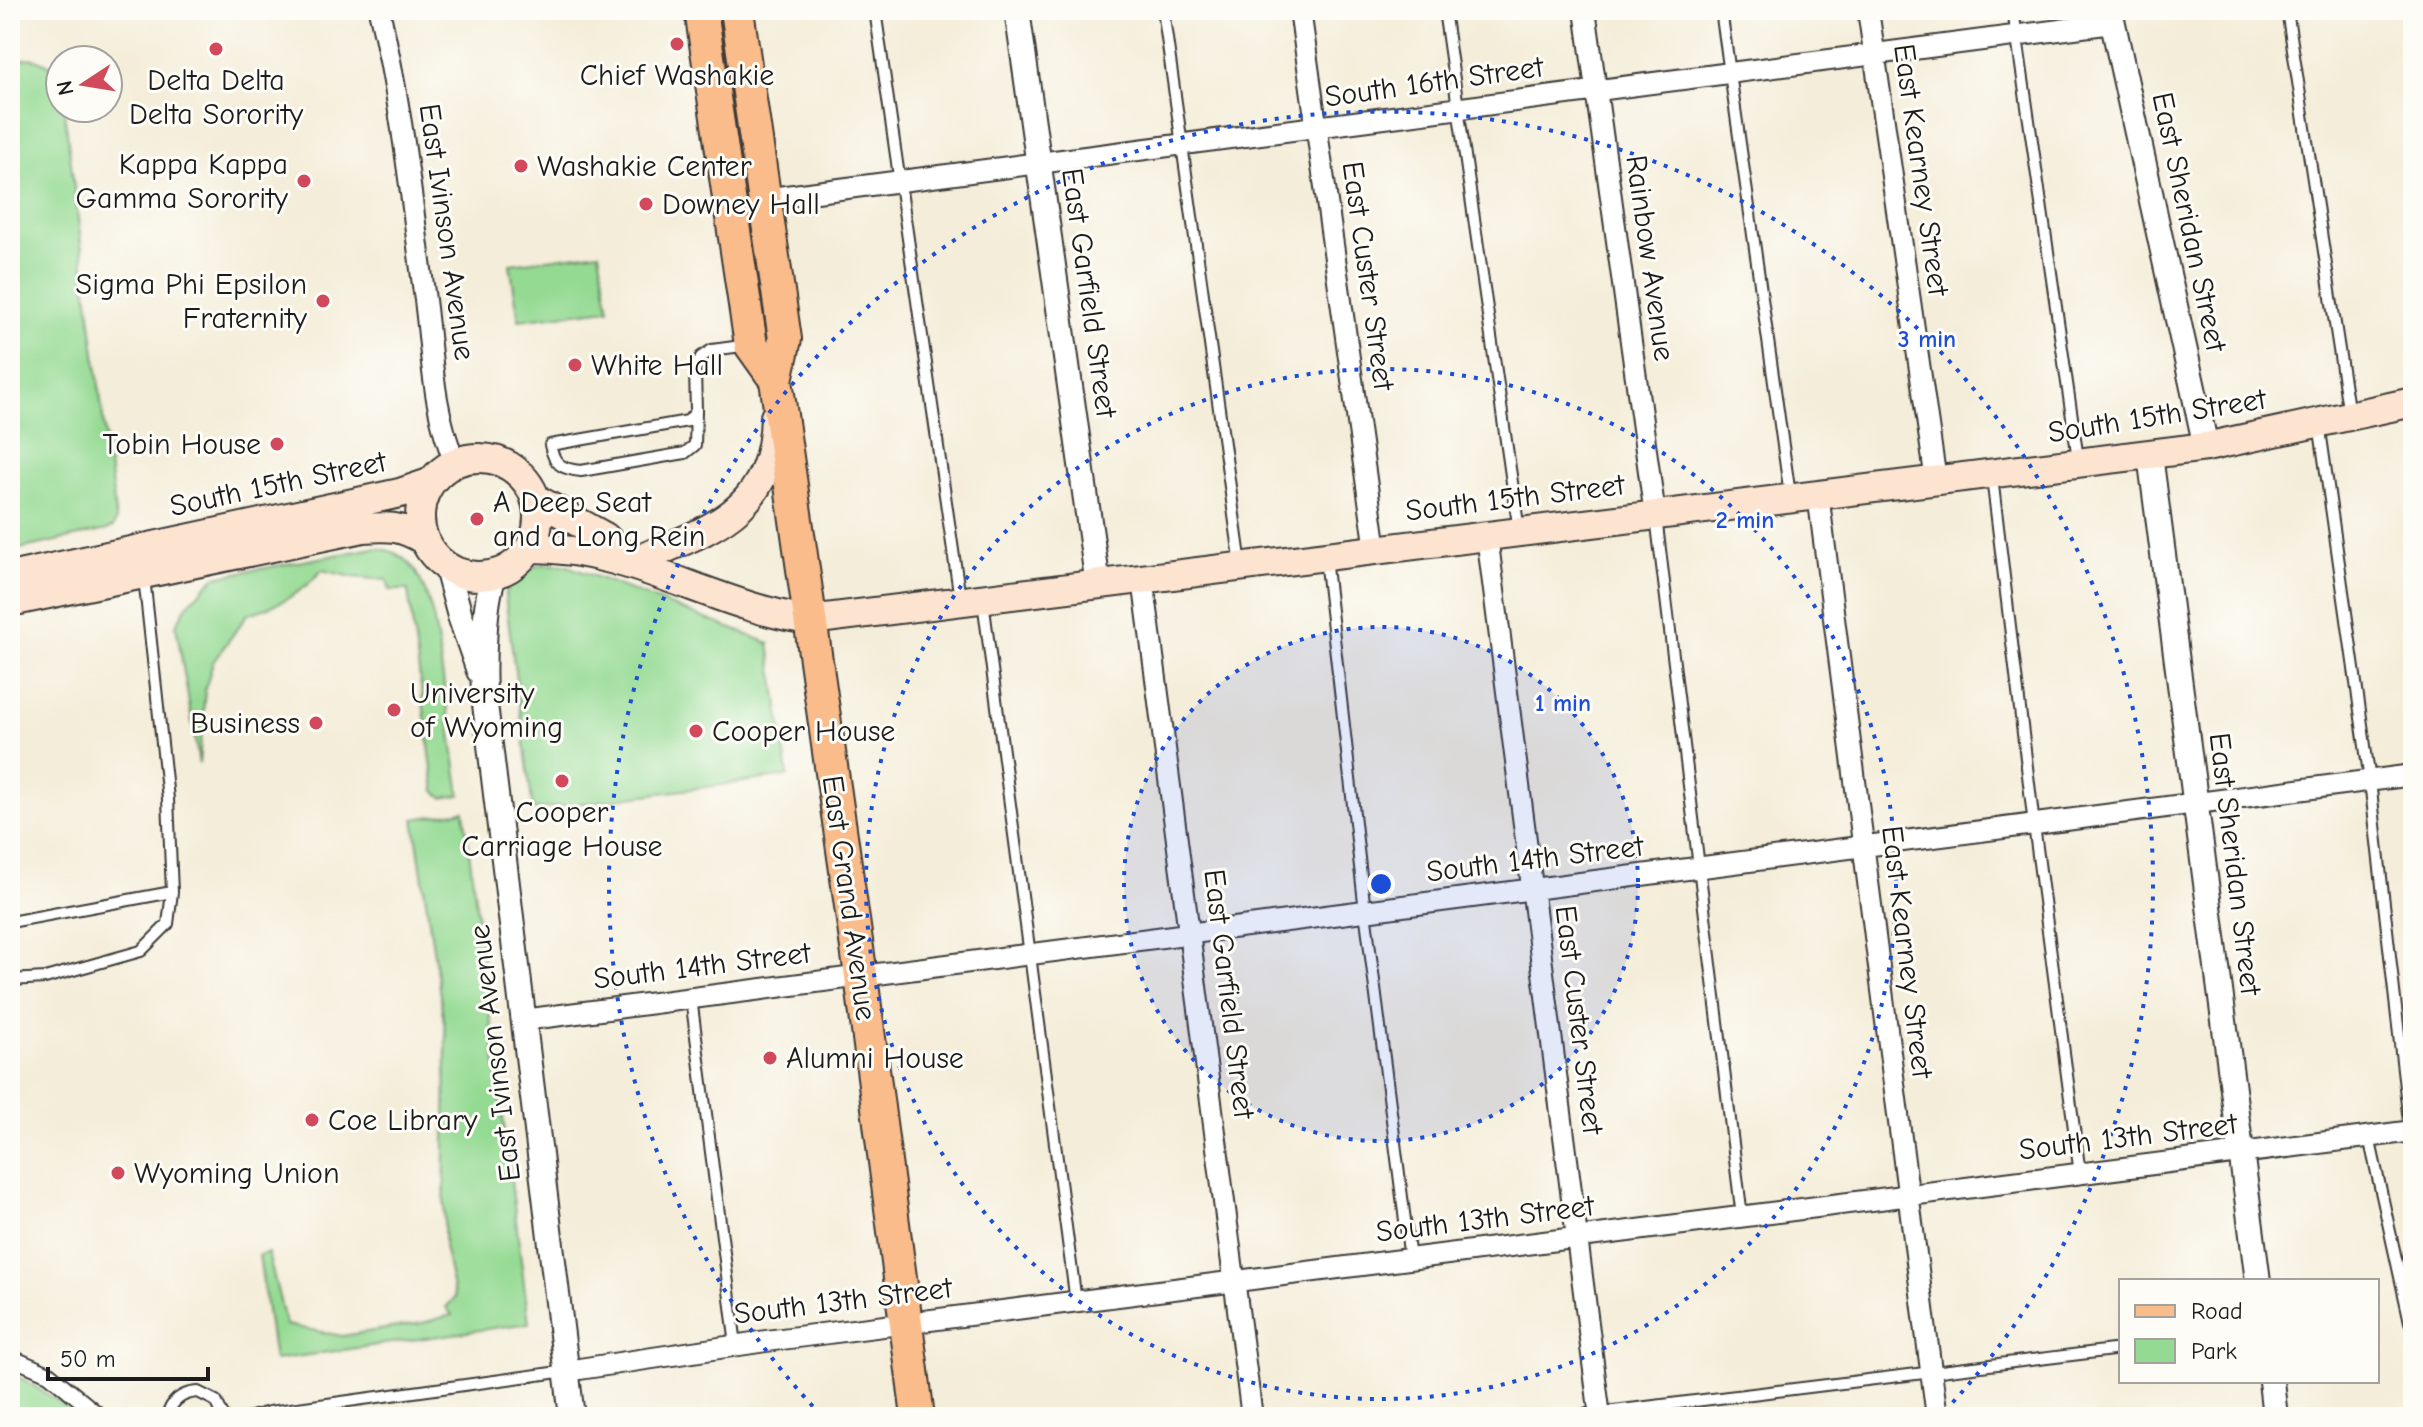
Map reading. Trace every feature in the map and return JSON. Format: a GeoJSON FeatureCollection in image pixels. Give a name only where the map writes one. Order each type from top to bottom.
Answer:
{"type":"FeatureCollection","features":[{"type":"Feature","properties":{"kind":"main road","name":"East Grand Avenue"},"geometry":{"type":"LineString","coordinates":[[701,10],[751,345],[776,380]]}},
{"type":"Feature","properties":{"kind":"main road","name":"East Grand Avenue"},"geometry":{"type":"LineString","coordinates":[[737,10],[785,339],[776,380],[861,976],[918,1417]]}},
{"type":"Feature","properties":{"kind":"main road"},"geometry":{"type":"LineString","coordinates":[[631,563],[709,529],[745,504],[756,491],[774,446],[776,380]]}},
{"type":"Feature","properties":{"kind":"main road","name":"South 15th Street"},"geometry":{"type":"LineString","coordinates":[[530,548],[565,550],[631,563],[774,613],[810,620],[2150,455],[2206,447],[2413,402]]}},
{"type":"Feature","properties":{"kind":"main road","name":"South 15th Street"},"geometry":{"type":"LineString","coordinates":[[142,560],[400,493],[429,483],[455,462],[483,457],[510,466],[521,475],[536,499],[605,537],[631,563]]}},
{"type":"Feature","properties":{"kind":"main road","name":"South 15th Street"},"geometry":{"type":"LineString","coordinates":[[424,540],[421,505],[429,483]]}},
{"type":"Feature","properties":{"kind":"main road"},"geometry":{"type":"LineString","coordinates":[[424,540],[447,568],[474,577],[495,575],[516,565],[530,548],[538,528],[536,499]]}},
{"type":"Feature","properties":{"kind":"main road","name":"South 15th Street"},"geometry":{"type":"LineString","coordinates":[[142,560],[363,528],[392,526],[424,540]]}},
{"type":"Feature","properties":{"kind":"main road"},"geometry":{"type":"LineString","coordinates":[[10,577],[142,560]]}},
{"type":"Feature","properties":{"kind":"main road"},"geometry":{"type":"LineString","coordinates":[[10,602],[142,560]]}},
{"type":"Feature","properties":{"kind":"street","name":"East Ivinson Avenue"},"geometry":{"type":"LineString","coordinates":[[379,10],[412,197],[438,407],[455,462]]}},
{"type":"Feature","properties":{"kind":"street","name":"East Garfield Street"},"geometry":{"type":"LineString","coordinates":[[1017,10],[1098,585]]}},
{"type":"Feature","properties":{"kind":"street","name":"East Custer Street"},"geometry":{"type":"LineString","coordinates":[[1300,10],[1376,550]]}},
{"type":"Feature","properties":{"kind":"street","name":"Rainbow Avenue"},"geometry":{"type":"LineString","coordinates":[[1585,10],[1655,515]]}},
{"type":"Feature","properties":{"kind":"street","name":"East Kearney Street"},"geometry":{"type":"LineString","coordinates":[[1868,10],[1936,481]]}},
{"type":"Feature","properties":{"kind":"street","name":"South 16th Street"},"geometry":{"type":"LineString","coordinates":[[763,199],[2016,35],[2112,16]]}},
{"type":"Feature","properties":{"kind":"street","name":"East Sheridan Street"},"geometry":{"type":"LineString","coordinates":[[2112,16],[2206,447]]}},
{"type":"Feature","properties":{"kind":"street","name":"East Sheridan Street"},"geometry":{"type":"LineString","coordinates":[[2150,455],[2258,1279]]}},
{"type":"Feature","properties":{"kind":"street","name":"East Kearney Street"},"geometry":{"type":"LineString","coordinates":[[1818,494],[1937,1417]]}},
{"type":"Feature","properties":{"kind":"street","name":"East Custer Street"},"geometry":{"type":"LineString","coordinates":[[1487,536],[1600,1415]]}},
{"type":"Feature","properties":{"kind":"street","name":"East Ivinson Avenue"},"geometry":{"type":"LineString","coordinates":[[447,568],[483,681]]}},
{"type":"Feature","properties":{"kind":"street","name":"East Ivinson Avenue"},"geometry":{"type":"LineString","coordinates":[[495,575],[487,597],[483,681],[572,1417]]}},
{"type":"Feature","properties":{"kind":"street","name":"East Garfield Street"},"geometry":{"type":"LineString","coordinates":[[1143,579],[1252,1417]]}},
{"type":"Feature","properties":{"kind":"street","name":"South 14th Street"},"geometry":{"type":"LineString","coordinates":[[523,1020],[2413,775]]}},
{"type":"Feature","properties":{"kind":"street","name":"South 13th Street"},"geometry":{"type":"LineString","coordinates":[[566,1371],[736,1345],[2411,1131]]}},
{"type":"Feature","properties":{"kind":"street"},"geometry":{"type":"LineString","coordinates":[[10,1357],[49,1374],[101,1417]]}},
{"type":"Feature","properties":{"kind":"street"},"geometry":{"type":"LineString","coordinates":[[2271,1383],[2275,1417]]}},
{"type":"Feature","properties":{"kind":"lane"},"geometry":{"type":"LineString","coordinates":[[875,10],[900,182],[1030,954],[1076,1302]]}},
{"type":"Feature","properties":{"kind":"lane"},"geometry":{"type":"LineString","coordinates":[[1163,10],[1241,567]]}},
{"type":"Feature","properties":{"kind":"lane"},"geometry":{"type":"LineString","coordinates":[[1444,10],[1519,532]]}},
{"type":"Feature","properties":{"kind":"lane"},"geometry":{"type":"LineString","coordinates":[[1721,10],[1790,498]]}},
{"type":"Feature","properties":{"kind":"lane"},"geometry":{"type":"LineString","coordinates":[[2013,10],[2079,463]]}},
{"type":"Feature","properties":{"kind":"lane"},"geometry":{"type":"LineString","coordinates":[[2287,10],[2349,416]]}},
{"type":"Feature","properties":{"kind":"lane"},"geometry":{"type":"LineString","coordinates":[[696,411],[688,421],[680,423],[550,445],[552,455],[557,464],[566,469],[581,471],[685,453],[695,445],[696,411],[695,370],[701,357],[712,350],[751,345]]}},
{"type":"Feature","properties":{"kind":"lane"},"geometry":{"type":"LineString","coordinates":[[2319,423],[2370,781],[2411,1131]]}},
{"type":"Feature","properties":{"kind":"lane"},"geometry":{"type":"LineString","coordinates":[[1991,474],[2080,1174]]}},
{"type":"Feature","properties":{"kind":"lane"},"geometry":{"type":"LineString","coordinates":[[1655,515],[1742,1217]]}},
{"type":"Feature","properties":{"kind":"lane"},"geometry":{"type":"LineString","coordinates":[[1325,556],[1365,911],[1410,1259]]}},
{"type":"Feature","properties":{"kind":"lane"},"geometry":{"type":"LineString","coordinates":[[10,980],[45,978],[141,951],[168,924],[172,892],[168,799],[142,560]]}},
{"type":"Feature","properties":{"kind":"lane"},"geometry":{"type":"LineString","coordinates":[[10,922],[172,892]]}},
{"type":"Feature","properties":{"kind":"lane"},"geometry":{"type":"LineString","coordinates":[[691,998],[736,1345]]}},
{"type":"Feature","properties":{"kind":"lane"},"geometry":{"type":"LineString","coordinates":[[2369,1137],[2413,1326]]}},
{"type":"Feature","properties":{"kind":"lane"},"geometry":{"type":"LineString","coordinates":[[1564,1417],[2119,1349]]}},
{"type":"Feature","properties":{"kind":"lane"},"geometry":{"type":"LineString","coordinates":[[251,1417],[566,1371]]}},
{"type":"Feature","properties":{"kind":"lane"},"geometry":{"type":"LineString","coordinates":[[167,1417],[172,1404],[179,1397],[198,1392],[216,1401],[224,1417]]}},
{"type":"Feature","properties":{"kind":"green space"},"geometry":{"type":"Polygon","coordinates":[[[30,58],[44,62],[44,124],[66,124],[116,520],[113,527],[107,530],[10,551],[10,61],[30,58]]]}},
{"type":"Feature","properties":{"kind":"green space"},"geometry":{"type":"Polygon","coordinates":[[[599,252],[609,309],[519,320],[510,264],[599,252]]]}},
{"type":"Feature","properties":{"kind":"green space"},"geometry":{"type":"Polygon","coordinates":[[[374,548],[387,550],[407,561],[427,596],[437,637],[460,795],[443,798],[435,791],[408,590],[390,590],[387,580],[322,570],[288,598],[248,614],[213,662],[205,690],[199,764],[176,625],[187,605],[215,577],[374,548]]]}},
{"type":"Feature","properties":{"kind":"green space"},"geometry":{"type":"Polygon","coordinates":[[[546,564],[565,565],[769,643],[788,776],[533,810],[505,595],[520,573],[546,564]]]}},
{"type":"Feature","properties":{"kind":"green space"},"geometry":{"type":"Polygon","coordinates":[[[464,811],[529,1323],[274,1360],[259,1255],[268,1253],[286,1325],[342,1336],[452,1315],[446,1307],[455,1298],[444,1246],[446,1036],[414,819],[464,811]]]}},
{"type":"Feature","properties":{"kind":"green space"},"geometry":{"type":"Polygon","coordinates":[[[10,1371],[61,1403],[73,1417],[10,1417],[10,1371]]]}},
{"type":"Feature","properties":{"kind":"place","name":"Chief Washakie"},"geometry":{"type":"Point","coordinates":[677,44]}},
{"type":"Feature","properties":{"kind":"place","name":"Delta Delta Delta Sorority"},"geometry":{"type":"Point","coordinates":[216,49]}},
{"type":"Feature","properties":{"kind":"place","name":"Washakie Center"},"geometry":{"type":"Point","coordinates":[521,166]}},
{"type":"Feature","properties":{"kind":"place","name":"Kappa Kappa Gamma Sorority"},"geometry":{"type":"Point","coordinates":[304,181]}},
{"type":"Feature","properties":{"kind":"place","name":"Downey Hall"},"geometry":{"type":"Point","coordinates":[646,204]}},
{"type":"Feature","properties":{"kind":"place","name":"Sigma Phi Epsilon Fraternity"},"geometry":{"type":"Point","coordinates":[323,301]}},
{"type":"Feature","properties":{"kind":"place","name":"White Hall"},"geometry":{"type":"Point","coordinates":[575,365]}},
{"type":"Feature","properties":{"kind":"place","name":"Tobin House"},"geometry":{"type":"Point","coordinates":[277,444]}},
{"type":"Feature","properties":{"kind":"place","name":"A Deep Seat and a Long Rein"},"geometry":{"type":"Point","coordinates":[477,519]}},
{"type":"Feature","properties":{"kind":"place","name":"University of Wyoming"},"geometry":{"type":"Point","coordinates":[394,710]}},
{"type":"Feature","properties":{"kind":"place","name":"Business"},"geometry":{"type":"Point","coordinates":[316,723]}},
{"type":"Feature","properties":{"kind":"place","name":"Cooper House"},"geometry":{"type":"Point","coordinates":[696,731]}},
{"type":"Feature","properties":{"kind":"place","name":"Cooper Carriage House"},"geometry":{"type":"Point","coordinates":[562,781]}},
{"type":"Feature","properties":{"kind":"place","name":"Alumni House"},"geometry":{"type":"Point","coordinates":[770,1058]}},
{"type":"Feature","properties":{"kind":"place","name":"Coe Library"},"geometry":{"type":"Point","coordinates":[312,1120]}},
{"type":"Feature","properties":{"kind":"place","name":"Wyoming Union"},"geometry":{"type":"Point","coordinates":[118,1173]}}]}
